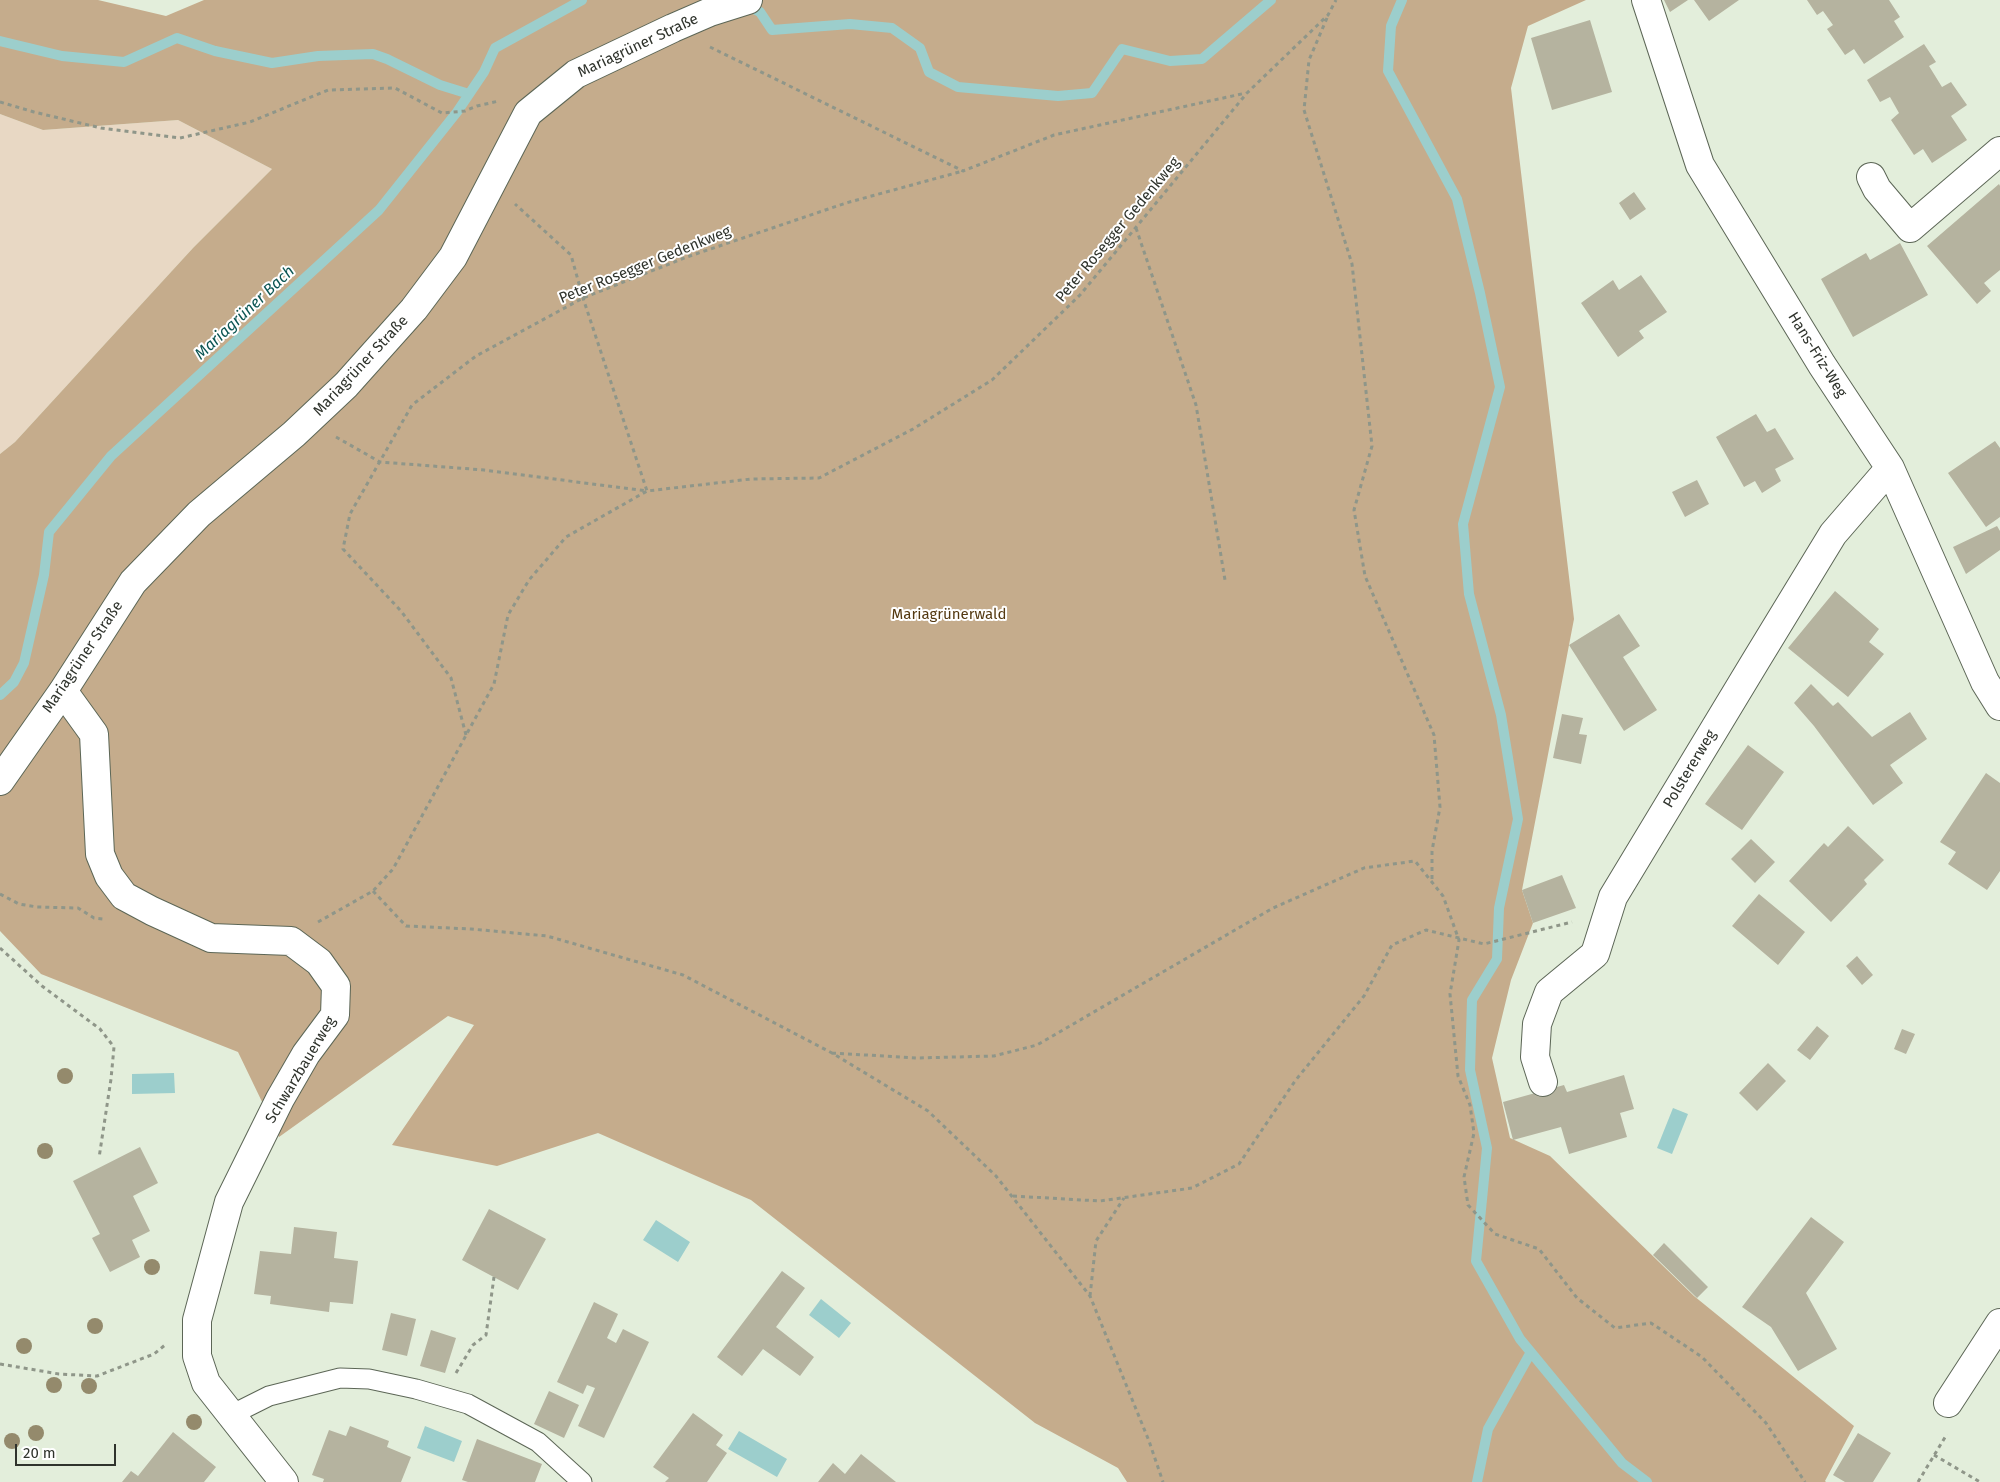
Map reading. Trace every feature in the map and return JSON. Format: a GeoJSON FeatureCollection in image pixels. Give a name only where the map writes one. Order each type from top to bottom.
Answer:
{"type":"FeatureCollection","features":[{"type":"Feature","properties":{"kind":"street","name":"Mariagrüner Straße"},"geometry":{"type":"LineString","coordinates":[[0,781],[63,691],[133,582],[199,514],[310,419],[346,385],[414,309],[453,257],[528,113],[576,74],[710,12],[748,0]]}},
{"type":"Feature","properties":{"kind":"street","name":"Hans-Friz-Weg"},"geometry":{"type":"LineString","coordinates":[[1646,0],[1700,165],[1822,365],[1890,468],[1985,682],[2000,706]]}},
{"type":"Feature","properties":{"kind":"street"},"geometry":{"type":"LineString","coordinates":[[1870,177],[1877,189],[1910,228],[2000,151]]}},
{"type":"Feature","properties":{"kind":"street","name":"Polstererweg"},"geometry":{"type":"LineString","coordinates":[[1543,1082],[1535,1057],[1537,1024],[1549,992],[1595,954],[1613,896],[1833,534],[1890,468]]}},
{"type":"Feature","properties":{"kind":"street"},"geometry":{"type":"LineString","coordinates":[[63,691],[94,734],[100,854],[109,876],[124,896],[211,938],[291,941]]}},
{"type":"Feature","properties":{"kind":"street","name":"Schwarzbauerweg"},"geometry":{"type":"LineString","coordinates":[[284,1482],[206,1383],[197,1356],[198,1320],[229,1202],[276,1107],[306,1054],[336,1015],[336,986],[319,962],[291,941]]}},
{"type":"Feature","properties":{"kind":"street"},"geometry":{"type":"LineString","coordinates":[[1948,1403],[2000,1324]]}},
{"type":"Feature","properties":{"kind":"lane"},"geometry":{"type":"LineString","coordinates":[[231,1415],[269,1396],[340,1378],[369,1379],[416,1389],[468,1404],[538,1442],[582,1482]]}},
{"type":"Feature","properties":{"kind":"path","name":"Peter Rosegger Gedenkweg"},"geometry":{"type":"LineString","coordinates":[[291,941],[309,928],[373,891],[393,869],[494,684],[508,615],[529,580],[566,537],[647,492],[751,479],[819,478],[913,429],[992,380],[1080,295],[1247,93],[1328,16],[1336,0]]}},
{"type":"Feature","properties":{"kind":"path"},"geometry":{"type":"LineString","coordinates":[[1328,16],[1309,60],[1304,110],[1352,264],[1372,446],[1354,510],[1365,576],[1434,735],[1440,807],[1432,851],[1432,882]]}},
{"type":"Feature","properties":{"kind":"path"},"geometry":{"type":"LineString","coordinates":[[708,46],[963,171]]}},
{"type":"Feature","properties":{"kind":"path"},"geometry":{"type":"LineString","coordinates":[[0,102],[101,128],[180,138],[250,122],[328,90],[395,88],[442,112],[465,111],[503,100],[528,113]]}},
{"type":"Feature","properties":{"kind":"path","name":"Peter Rosegger Gedenkweg"},"geometry":{"type":"LineString","coordinates":[[466,736],[451,678],[401,611],[343,549],[350,514],[412,405],[476,356],[583,298],[687,257],[846,203],[963,171],[1054,135],[1247,93]]}},
{"type":"Feature","properties":{"kind":"path"},"geometry":{"type":"LineString","coordinates":[[310,419],[324,430],[380,462],[484,470],[647,492],[583,298],[572,255],[509,198]]}},
{"type":"Feature","properties":{"kind":"path"},"geometry":{"type":"LineString","coordinates":[[1136,227],[1196,405],[1225,580]]}},
{"type":"Feature","properties":{"kind":"path"},"geometry":{"type":"LineString","coordinates":[[832,1053],[917,1058],[994,1056],[1038,1045],[1273,908],[1364,868],[1415,861],[1443,896],[1459,940],[1450,994],[1458,1076],[1470,1105],[1474,1134],[1464,1177],[1468,1205],[1496,1234],[1539,1249],[1577,1298],[1615,1328],[1651,1323],[1702,1357],[1766,1423],[1805,1482]]}},
{"type":"Feature","properties":{"kind":"path"},"geometry":{"type":"LineString","coordinates":[[373,891],[406,926],[471,929],[547,936],[682,976],[832,1053],[928,1111],[996,1176],[1090,1296],[1149,1441],[1163,1482]]}},
{"type":"Feature","properties":{"kind":"path"},"geometry":{"type":"LineString","coordinates":[[0,894],[18,904],[37,908],[78,908],[94,918],[109,920]]}},
{"type":"Feature","properties":{"kind":"path"},"geometry":{"type":"LineString","coordinates":[[1012,1196],[1100,1201],[1192,1188],[1239,1164],[1295,1082],[1364,996],[1392,945],[1426,930],[1459,940],[1484,944],[1607,914]]}},
{"type":"Feature","properties":{"kind":"path"},"geometry":{"type":"LineString","coordinates":[[0,948],[42,986],[100,1029],[114,1047],[99,1158]]}},
{"type":"Feature","properties":{"kind":"path"},"geometry":{"type":"LineString","coordinates":[[1090,1296],[1096,1241],[1124,1198]]}},
{"type":"Feature","properties":{"kind":"path"},"geometry":{"type":"LineString","coordinates":[[442,1397],[473,1345],[486,1335],[494,1277]]}},
{"type":"Feature","properties":{"kind":"path"},"geometry":{"type":"LineString","coordinates":[[0,1364],[59,1374],[97,1376],[154,1354],[198,1320]]}},
{"type":"Feature","properties":{"kind":"path"},"geometry":{"type":"LineString","coordinates":[[1934,1455],[1980,1482]]}},
{"type":"Feature","properties":{"kind":"shaded area"},"geometry":{"type":"Polygon","coordinates":[[[0,114],[43,130],[178,120],[272,169],[193,248],[15,442],[0,454],[0,114]]]}},
{"type":"Feature","properties":{"kind":"green space","name":"Mariagrünerwald"},"geometry":{"type":"Polygon","coordinates":[[[0,0],[98,0],[166,16],[204,0],[1586,0],[1528,26],[1511,88],[1574,619],[1522,890],[1533,923],[1511,980],[1492,1058],[1510,1138],[1550,1156],[1694,1296],[1854,1426],[1826,1482],[1127,1482],[1118,1468],[1035,1423],[751,1200],[598,1133],[497,1166],[392,1145],[474,1025],[448,1016],[279,1137],[238,1052],[41,974],[0,931],[0,454],[15,442],[193,248],[272,169],[178,120],[43,130],[0,114],[0,0]]]}},
{"type":"Feature","properties":{"kind":"water"},"geometry":{"type":"Polygon","coordinates":[[[174,1073],[175,1093],[132,1094],[132,1074],[174,1073]]]}},
{"type":"Feature","properties":{"kind":"water"},"geometry":{"type":"Polygon","coordinates":[[[1673,1108],[1688,1114],[1672,1154],[1657,1148],[1673,1108]]]}},
{"type":"Feature","properties":{"kind":"water"},"geometry":{"type":"Polygon","coordinates":[[[656,1220],[690,1242],[678,1262],[643,1240],[656,1220]]]}},
{"type":"Feature","properties":{"kind":"water"},"geometry":{"type":"Polygon","coordinates":[[[821,1299],[851,1323],[839,1338],[809,1315],[821,1299]]]}},
{"type":"Feature","properties":{"kind":"water"},"geometry":{"type":"Polygon","coordinates":[[[425,1426],[462,1441],[454,1462],[417,1448],[425,1426]]]}},
{"type":"Feature","properties":{"kind":"water"},"geometry":{"type":"Polygon","coordinates":[[[739,1431],[787,1459],[777,1477],[728,1449],[739,1431]]]}},
{"type":"Feature","properties":{"kind":"building"},"geometry":{"type":"Polygon","coordinates":[[[1664,0],[1688,0],[1670,12],[1664,0]]]}},
{"type":"Feature","properties":{"kind":"building"},"geometry":{"type":"Polygon","coordinates":[[[1694,0],[1739,0],[1709,21],[1694,0]]]}},
{"type":"Feature","properties":{"kind":"building"},"geometry":{"type":"Polygon","coordinates":[[[1807,0],[1889,0],[1900,17],[1894,21],[1904,37],[1864,64],[1854,49],[1845,55],[1827,29],[1833,25],[1823,11],[1817,15],[1807,0]]]}},
{"type":"Feature","properties":{"kind":"building"},"geometry":{"type":"Polygon","coordinates":[[[1590,20],[1612,92],[1552,110],[1531,38],[1590,20]]]}},
{"type":"Feature","properties":{"kind":"building"},"geometry":{"type":"Polygon","coordinates":[[[1924,44],[1936,62],[1929,66],[1942,87],[1951,82],[1967,105],[1951,116],[1967,140],[1932,163],[1923,149],[1914,155],[1891,120],[1899,113],[1890,97],[1880,102],[1867,80],[1924,44]]]}},
{"type":"Feature","properties":{"kind":"building"},"geometry":{"type":"Polygon","coordinates":[[[1999,184],[2000,270],[1984,283],[1991,291],[1977,304],[1927,246],[1999,184]]]}},
{"type":"Feature","properties":{"kind":"building"},"geometry":{"type":"Polygon","coordinates":[[[1634,192],[1646,209],[1630,220],[1619,203],[1634,192]]]}},
{"type":"Feature","properties":{"kind":"building"},"geometry":{"type":"Polygon","coordinates":[[[1900,243],[1928,295],[1853,337],[1821,279],[1866,253],[1870,260],[1900,243]]]}},
{"type":"Feature","properties":{"kind":"building"},"geometry":{"type":"Polygon","coordinates":[[[1641,275],[1667,312],[1639,331],[1644,338],[1618,357],[1581,303],[1613,280],[1619,290],[1641,275]]]}},
{"type":"Feature","properties":{"kind":"building"},"geometry":{"type":"Polygon","coordinates":[[[1756,414],[1767,432],[1775,428],[1794,459],[1775,469],[1781,481],[1762,493],[1755,481],[1744,487],[1716,437],[1756,414]]]}},
{"type":"Feature","properties":{"kind":"building"},"geometry":{"type":"Polygon","coordinates":[[[1995,441],[2000,448],[2000,517],[1986,527],[1948,473],[1995,441]]]}},
{"type":"Feature","properties":{"kind":"building"},"geometry":{"type":"Polygon","coordinates":[[[1697,480],[1709,504],[1685,517],[1672,492],[1697,480]]]}},
{"type":"Feature","properties":{"kind":"building"},"geometry":{"type":"Polygon","coordinates":[[[1997,526],[2000,531],[2000,550],[1966,574],[1953,547],[1997,526]]]}},
{"type":"Feature","properties":{"kind":"building"},"geometry":{"type":"Polygon","coordinates":[[[1835,591],[1879,629],[1869,642],[1884,654],[1848,697],[1788,648],[1835,591]]]}},
{"type":"Feature","properties":{"kind":"building"},"geometry":{"type":"Polygon","coordinates":[[[1619,614],[1640,646],[1623,657],[1657,710],[1624,731],[1569,645],[1619,614]]]}},
{"type":"Feature","properties":{"kind":"building"},"geometry":{"type":"Polygon","coordinates":[[[1811,684],[1833,706],[1838,702],[1872,737],[1910,712],[1927,739],[1890,765],[1903,783],[1873,805],[1814,726],[1794,703],[1811,684]]]}},
{"type":"Feature","properties":{"kind":"building"},"geometry":{"type":"Polygon","coordinates":[[[1562,714],[1583,718],[1579,734],[1587,735],[1581,764],[1553,758],[1562,714]]]}},
{"type":"Feature","properties":{"kind":"building"},"geometry":{"type":"Polygon","coordinates":[[[1748,745],[1784,772],[1742,830],[1705,804],[1748,745]]]}},
{"type":"Feature","properties":{"kind":"building"},"geometry":{"type":"Polygon","coordinates":[[[1986,773],[2000,783],[2000,871],[1987,890],[1948,864],[1956,852],[1940,842],[1986,773]]]}},
{"type":"Feature","properties":{"kind":"building"},"geometry":{"type":"Polygon","coordinates":[[[1848,826],[1884,860],[1864,880],[1867,884],[1831,922],[1789,881],[1824,843],[1828,847],[1848,826]]]}},
{"type":"Feature","properties":{"kind":"building"},"geometry":{"type":"Polygon","coordinates":[[[1751,839],[1775,862],[1755,883],[1731,859],[1751,839]]]}},
{"type":"Feature","properties":{"kind":"building"},"geometry":{"type":"Polygon","coordinates":[[[1562,875],[1576,908],[1533,923],[1522,890],[1562,875]]]}},
{"type":"Feature","properties":{"kind":"building"},"geometry":{"type":"Polygon","coordinates":[[[1759,894],[1805,932],[1778,965],[1732,926],[1759,894]]]}},
{"type":"Feature","properties":{"kind":"building"},"geometry":{"type":"Polygon","coordinates":[[[1857,956],[1873,975],[1862,985],[1846,966],[1857,956]]]}},
{"type":"Feature","properties":{"kind":"building"},"geometry":{"type":"Polygon","coordinates":[[[1817,1026],[1829,1036],[1810,1060],[1797,1050],[1817,1026]]]}},
{"type":"Feature","properties":{"kind":"building"},"geometry":{"type":"Polygon","coordinates":[[[1902,1029],[1915,1034],[1906,1054],[1894,1049],[1902,1029]]]}},
{"type":"Feature","properties":{"kind":"building"},"geometry":{"type":"Polygon","coordinates":[[[1768,1063],[1786,1081],[1757,1111],[1739,1093],[1768,1063]]]}},
{"type":"Feature","properties":{"kind":"building"},"geometry":{"type":"Polygon","coordinates":[[[1624,1075],[1634,1109],[1620,1113],[1627,1137],[1569,1154],[1561,1127],[1513,1140],[1503,1102],[1564,1085],[1567,1092],[1624,1075]]]}},
{"type":"Feature","properties":{"kind":"building"},"geometry":{"type":"Polygon","coordinates":[[[140,1147],[158,1183],[133,1196],[150,1231],[132,1240],[140,1257],[110,1272],[92,1238],[100,1234],[73,1181],[140,1147]]]}},
{"type":"Feature","properties":{"kind":"building"},"geometry":{"type":"Polygon","coordinates":[[[489,1209],[546,1239],[518,1290],[462,1260],[489,1209]]]}},
{"type":"Feature","properties":{"kind":"building"},"geometry":{"type":"Polygon","coordinates":[[[1811,1217],[1844,1242],[1806,1293],[1837,1349],[1798,1371],[1771,1327],[1742,1307],[1811,1217]]]}},
{"type":"Feature","properties":{"kind":"building"},"geometry":{"type":"Polygon","coordinates":[[[294,1227],[337,1232],[334,1258],[358,1261],[353,1304],[330,1302],[329,1312],[270,1304],[271,1296],[254,1294],[260,1251],[291,1254],[294,1227]]]}},
{"type":"Feature","properties":{"kind":"building"},"geometry":{"type":"Polygon","coordinates":[[[1664,1243],[1708,1287],[1697,1298],[1653,1255],[1664,1243]]]}},
{"type":"Feature","properties":{"kind":"building"},"geometry":{"type":"Polygon","coordinates":[[[782,1271],[805,1288],[776,1327],[814,1357],[800,1376],[763,1349],[742,1376],[717,1357],[782,1271]]]}},
{"type":"Feature","properties":{"kind":"building"},"geometry":{"type":"Polygon","coordinates":[[[594,1302],[618,1314],[607,1338],[616,1343],[623,1329],[649,1342],[604,1438],[578,1426],[595,1388],[587,1385],[583,1394],[557,1382],[594,1302]]]}},
{"type":"Feature","properties":{"kind":"building"},"geometry":{"type":"Polygon","coordinates":[[[391,1313],[416,1319],[407,1356],[382,1350],[391,1313]]]}},
{"type":"Feature","properties":{"kind":"building"},"geometry":{"type":"Polygon","coordinates":[[[431,1330],[456,1338],[445,1373],[420,1366],[431,1330]]]}},
{"type":"Feature","properties":{"kind":"building"},"geometry":{"type":"Polygon","coordinates":[[[549,1391],[579,1405],[564,1438],[534,1424],[549,1391]]]}},
{"type":"Feature","properties":{"kind":"building"},"geometry":{"type":"Polygon","coordinates":[[[693,1413],[723,1435],[716,1445],[727,1453],[707,1482],[665,1482],[669,1478],[653,1467],[693,1413]]]}},
{"type":"Feature","properties":{"kind":"building"},"geometry":{"type":"Polygon","coordinates":[[[350,1426],[389,1441],[387,1447],[411,1457],[401,1482],[323,1482],[324,1479],[312,1475],[329,1430],[346,1436],[350,1426]]]}},
{"type":"Feature","properties":{"kind":"building"},"geometry":{"type":"Polygon","coordinates":[[[173,1432],[216,1467],[204,1482],[122,1482],[131,1471],[138,1476],[173,1432]]]}},
{"type":"Feature","properties":{"kind":"building"},"geometry":{"type":"Polygon","coordinates":[[[1858,1433],[1891,1453],[1873,1482],[1845,1482],[1833,1475],[1858,1433]]]}},
{"type":"Feature","properties":{"kind":"building"},"geometry":{"type":"Polygon","coordinates":[[[477,1439],[542,1464],[535,1482],[468,1482],[462,1480],[477,1439]]]}},
{"type":"Feature","properties":{"kind":"building"},"geometry":{"type":"Polygon","coordinates":[[[861,1454],[896,1482],[818,1482],[833,1463],[845,1474],[861,1454]]]}},
{"type":"Feature","properties":{"kind":"waterway","name":"Mariagrüner Bach"},"geometry":{"type":"LineString","coordinates":[[0,695],[14,682],[24,663],[44,575],[49,532],[111,456],[379,210],[457,112],[484,72],[495,48],[582,0]]}},
{"type":"Feature","properties":{"kind":"waterway","name":"Mariagrüner Bach"},"geometry":{"type":"LineString","coordinates":[[746,5],[760,12],[772,30],[850,24],[892,28],[920,48],[929,72],[958,87],[1058,96],[1092,93],[1122,49],[1170,61],[1202,59],[1271,0]]}},
{"type":"Feature","properties":{"kind":"waterway"},"geometry":{"type":"LineString","coordinates":[[1402,0],[1391,26],[1388,71],[1457,199],[1500,387],[1463,524],[1469,594],[1501,715],[1518,819],[1499,908],[1497,959],[1472,1000],[1470,1070],[1487,1148],[1476,1261],[1520,1339],[1622,1463],[1647,1482]]}},
{"type":"Feature","properties":{"kind":"waterway"},"geometry":{"type":"LineString","coordinates":[[0,41],[62,56],[124,62],[177,38],[215,51],[272,63],[318,56],[373,54],[440,85],[469,94]]}},
{"type":"Feature","properties":{"kind":"waterway"},"geometry":{"type":"LineString","coordinates":[[1477,1482],[1488,1429],[1531,1352]]}}]}
